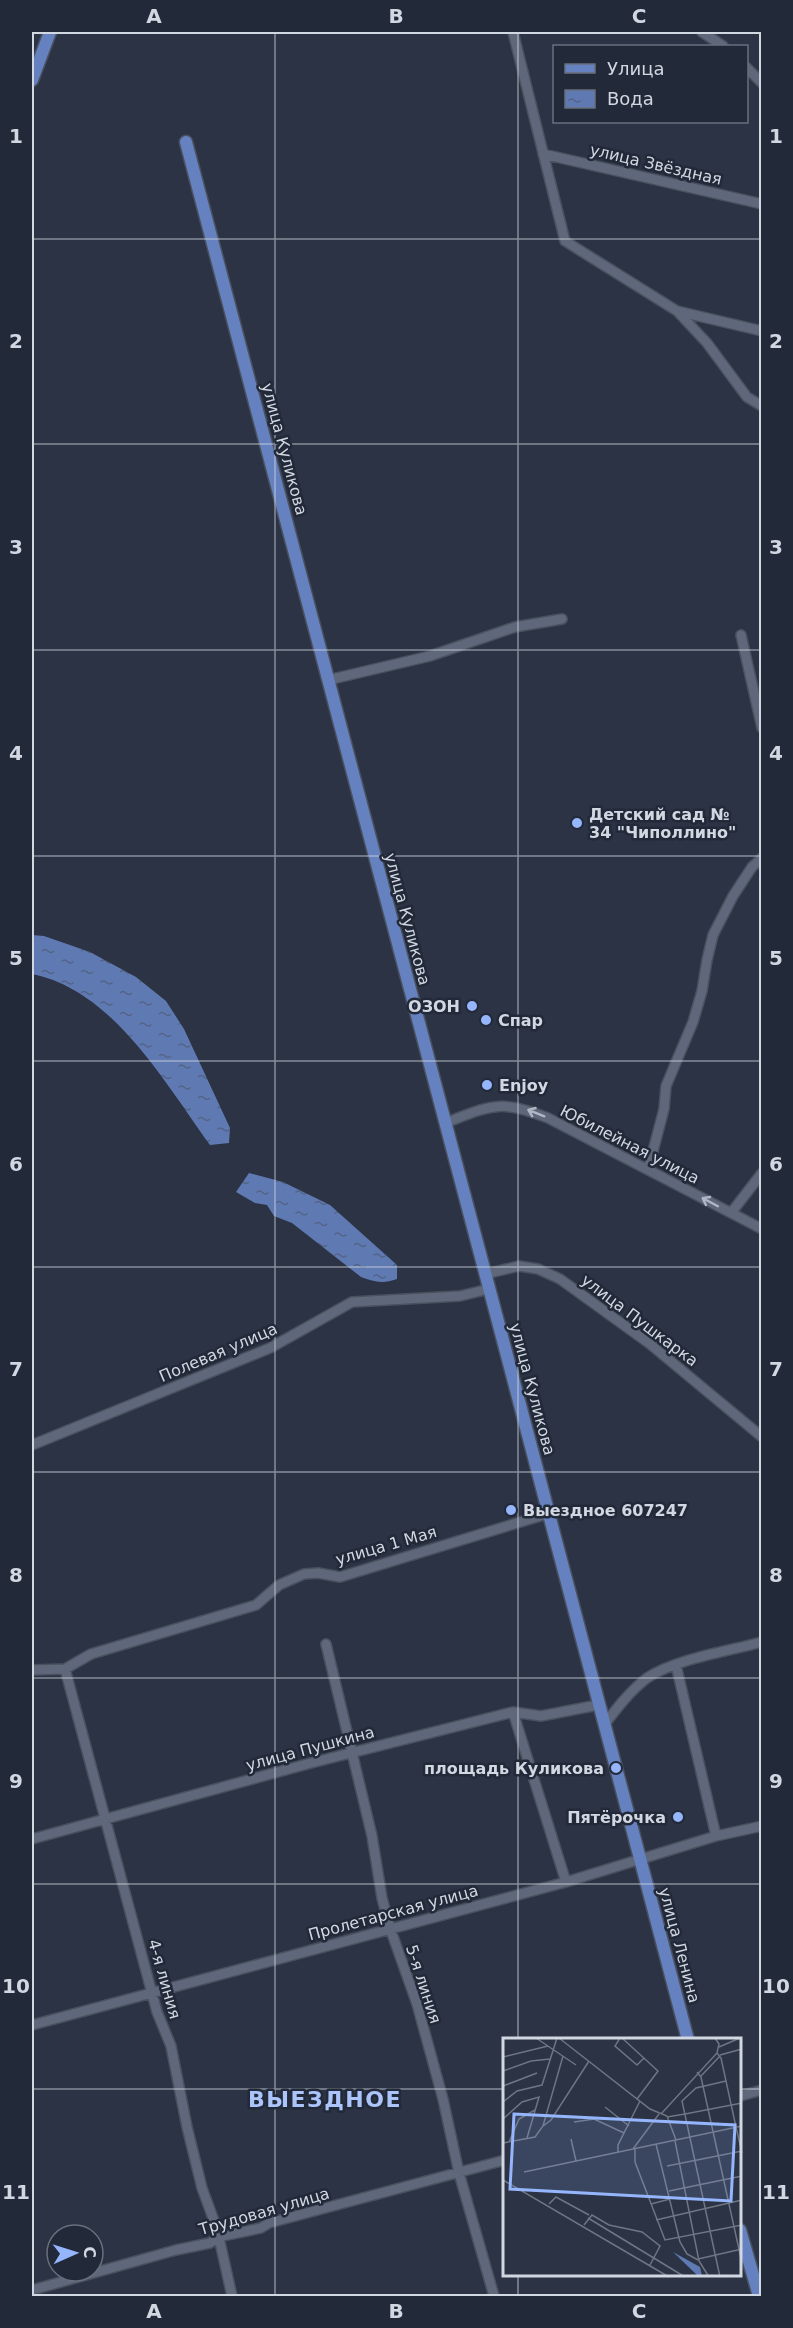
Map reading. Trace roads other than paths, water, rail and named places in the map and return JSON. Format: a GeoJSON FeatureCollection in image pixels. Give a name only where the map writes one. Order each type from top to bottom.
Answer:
{"type":"FeatureCollection","features":[{"type":"Feature","properties":{"kind":"main road"},"geometry":{"type":"LineString","coordinates":[[32,80],[50,32]]}},
{"type":"Feature","properties":{"kind":"main road","name":"улица Куликова"},"geometry":{"type":"LineString","coordinates":[[186,142],[550,1513],[598,1705]]}},
{"type":"Feature","properties":{"kind":"main road"},"geometry":{"type":"LineString","coordinates":[[598,1705],[640,1859]]}},
{"type":"Feature","properties":{"kind":"main road","name":"улица Ленина"},"geometry":{"type":"LineString","coordinates":[[640,1859],[687,2038]]}},
{"type":"Feature","properties":{"kind":"main road"},"geometry":{"type":"LineString","coordinates":[[742,2234],[759,2296]]}},
{"type":"Feature","properties":{"kind":"street"},"geometry":{"type":"LineString","coordinates":[[513,32],[565,241],[677,311],[707,343],[747,397],[762,406]]}},
{"type":"Feature","properties":{"kind":"street"},"geometry":{"type":"LineString","coordinates":[[702,32],[722,45]]}},
{"type":"Feature","properties":{"kind":"street"},"geometry":{"type":"LineString","coordinates":[[748,68],[762,83]]}},
{"type":"Feature","properties":{"kind":"street","name":"улица Звёздная"},"geometry":{"type":"LineString","coordinates":[[543,154],[762,204]]}},
{"type":"Feature","properties":{"kind":"street"},"geometry":{"type":"LineString","coordinates":[[677,311],[762,331]]}},
{"type":"Feature","properties":{"kind":"street"},"geometry":{"type":"LineString","coordinates":[[328,680],[430,656],[515,627],[562,619]]}},
{"type":"Feature","properties":{"kind":"street"},"geometry":{"type":"LineString","coordinates":[[741,635],[762,728]]}},
{"type":"Feature","properties":{"kind":"street"},"geometry":{"type":"LineString","coordinates":[[648,1170],[664,1109],[666,1086],[696,1012],[713,935],[733,896],[762,858]]}},
{"type":"Feature","properties":{"kind":"street","name":"Юбилейная улица"},"geometry":{"type":"LineString","coordinates":[[445,1123],[481,1109],[502,1105],[515,1106],[548,1118],[762,1229]]}},
{"type":"Feature","properties":{"kind":"street"},"geometry":{"type":"LineString","coordinates":[[731,1214],[762,1173]]}},
{"type":"Feature","properties":{"kind":"street","name":"улица Пушкарка"},"geometry":{"type":"LineString","coordinates":[[485,1274],[519,1266],[538,1269],[560,1279],[650,1344],[762,1437]]}},
{"type":"Feature","properties":{"kind":"street","name":"Полевая улица"},"geometry":{"type":"LineString","coordinates":[[32,1445],[270,1348],[352,1302],[460,1296],[489,1289]]}},
{"type":"Feature","properties":{"kind":"street","name":"улица 1 Мая"},"geometry":{"type":"LineString","coordinates":[[32,1670],[65,1669],[91,1654],[256,1605],[279,1585],[304,1574],[318,1573],[340,1577],[550,1513]]}},
{"type":"Feature","properties":{"kind":"street"},"geometry":{"type":"LineString","coordinates":[[604,1725],[620,1704],[647,1678],[676,1665],[762,1642]]}},
{"type":"Feature","properties":{"kind":"street","name":"5-я линия"},"geometry":{"type":"LineString","coordinates":[[326,1644],[354,1752],[362,1798],[372,1836],[382,1898],[390,1928],[417,2004],[443,2099],[459,2173],[494,2296]]}},
{"type":"Feature","properties":{"kind":"street"},"geometry":{"type":"LineString","coordinates":[[676,1665],[716,1836]]}},
{"type":"Feature","properties":{"kind":"street","name":"4-я линия"},"geometry":{"type":"LineString","coordinates":[[65,1669],[157,2012],[171,2046],[187,2127],[232,2296]]}},
{"type":"Feature","properties":{"kind":"street","name":"улица Пушкина"},"geometry":{"type":"LineString","coordinates":[[32,1839],[354,1752],[513,1712],[541,1716],[598,1705]]}},
{"type":"Feature","properties":{"kind":"street"},"geometry":{"type":"LineString","coordinates":[[513,1712],[566,1882]]}},
{"type":"Feature","properties":{"kind":"street","name":"Пролетарская улица"},"geometry":{"type":"LineString","coordinates":[[32,2025],[566,1882],[716,1836],[762,1826]]}},
{"type":"Feature","properties":{"kind":"street"},"geometry":{"type":"LineString","coordinates":[[742,2096],[762,2090]]}},
{"type":"Feature","properties":{"kind":"street","name":"Трудовая улица"},"geometry":{"type":"LineString","coordinates":[[32,2290],[176,2250],[210,2243],[218,2237],[261,2228],[269,2223],[503,2161]]}},
{"type":"Feature","properties":{"kind":"water"},"geometry":{"type":"Polygon","coordinates":[[[32,935],[44,936],[90,952],[136,977],[166,1001],[184,1029],[230,1128],[229,1143],[210,1145],[155,1068],[112,1019],[88,999],[61,983],[32,974],[32,935]]]}},
{"type":"Feature","properties":{"kind":"water"},"geometry":{"type":"Polygon","coordinates":[[[249,1173],[283,1182],[330,1205],[397,1265],[397,1279],[379,1282],[361,1277],[292,1223],[274,1216],[267,1205],[255,1203],[236,1192],[249,1173]]]}},
{"type":"Feature","properties":{"kind":"place","name":"Детский сад № 34 \"Чиполлино\""},"geometry":{"type":"Point","coordinates":[577,823]}},
{"type":"Feature","properties":{"kind":"place","name":"ОЗОН"},"geometry":{"type":"Point","coordinates":[472,1006]}},
{"type":"Feature","properties":{"kind":"place","name":"Спар"},"geometry":{"type":"Point","coordinates":[486,1020]}},
{"type":"Feature","properties":{"kind":"place","name":"Enjoy"},"geometry":{"type":"Point","coordinates":[487,1085]}},
{"type":"Feature","properties":{"kind":"place","name":"Выездное 607247"},"geometry":{"type":"Point","coordinates":[511,1510]}},
{"type":"Feature","properties":{"kind":"place","name":"площадь Куликова"},"geometry":{"type":"Point","coordinates":[616,1768]}},
{"type":"Feature","properties":{"kind":"place","name":"Пятёрочка"},"geometry":{"type":"Point","coordinates":[678,1817]}},
{"type":"Feature","properties":{"kind":"district","name":"ВЫЕЗДНОЕ"},"geometry":{"type":"Point","coordinates":[325,2099]}}]}
